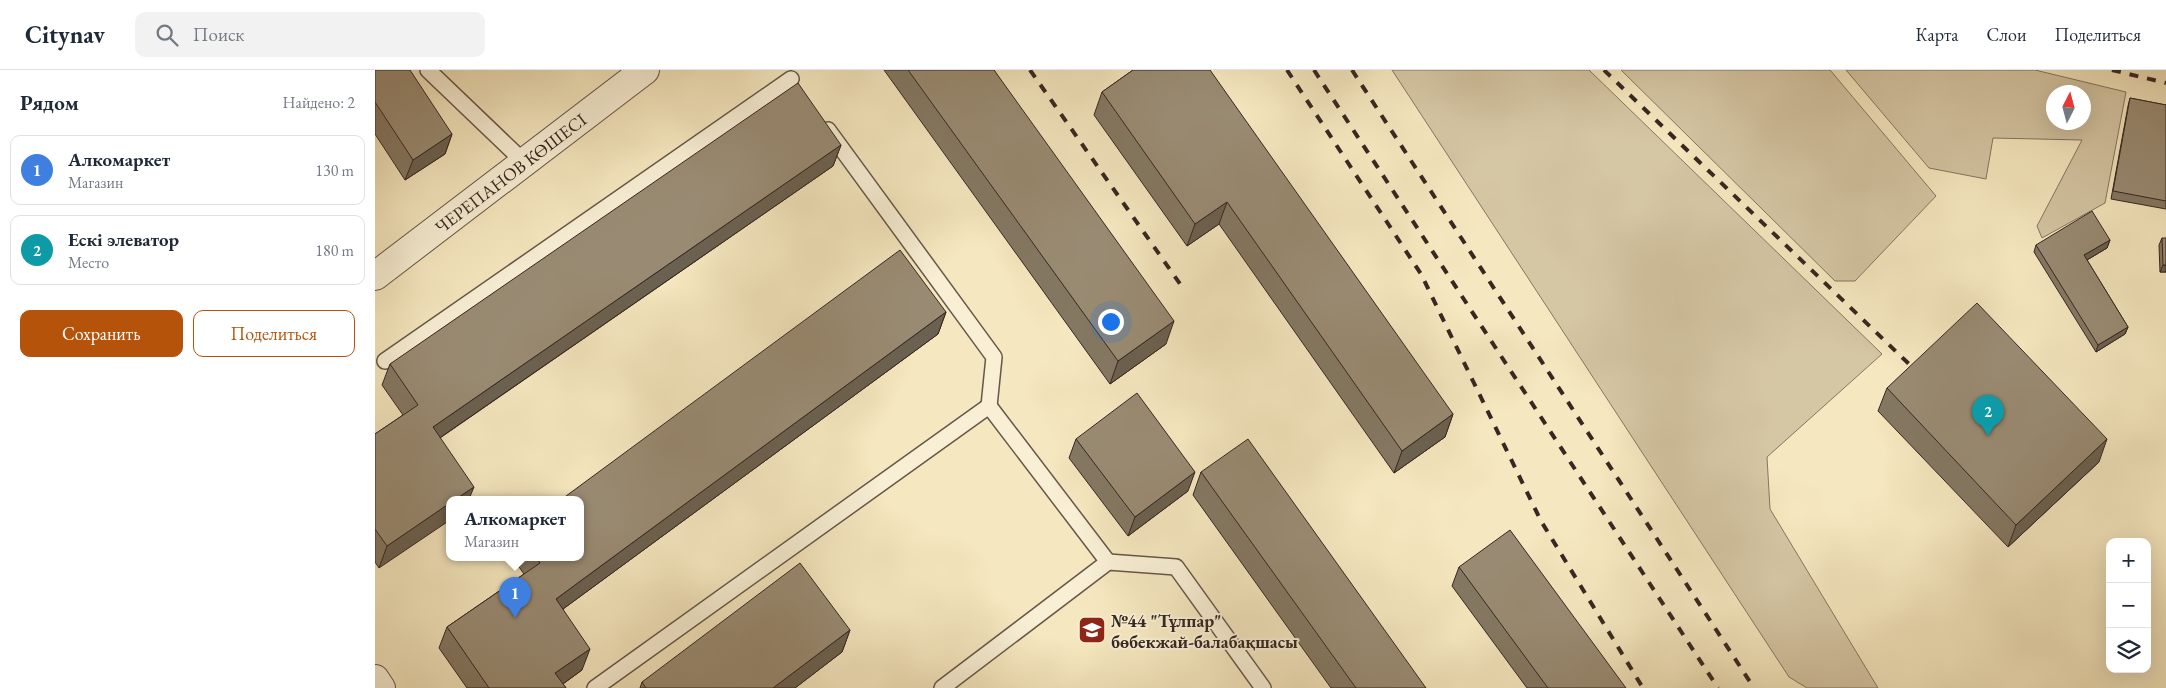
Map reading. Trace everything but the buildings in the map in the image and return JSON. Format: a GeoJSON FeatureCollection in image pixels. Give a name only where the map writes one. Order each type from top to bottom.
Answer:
{"type":"FeatureCollection","features":[{"type":"Feature","properties":{"kind":"street","name":"ЧЕРЕПАНОВ КӨШЕСІ"},"geometry":{"type":"LineString","coordinates":[[375,276],[645,70]]}},
{"type":"Feature","properties":{"kind":"street"},"geometry":{"type":"LineString","coordinates":[[375,679],[381,688]]}},
{"type":"Feature","properties":{"kind":"lane"},"geometry":{"type":"LineString","coordinates":[[428,70],[524,162]]}},
{"type":"Feature","properties":{"kind":"lane"},"geometry":{"type":"LineString","coordinates":[[385,361],[791,79]]}},
{"type":"Feature","properties":{"kind":"lane"},"geometry":{"type":"LineString","coordinates":[[820,119],[994,357],[989,406],[1108,562]]}},
{"type":"Feature","properties":{"kind":"lane"},"geometry":{"type":"LineString","coordinates":[[595,688],[989,406]]}},
{"type":"Feature","properties":{"kind":"lane"},"geometry":{"type":"LineString","coordinates":[[942,688],[1108,562],[1176,567],[1263,688]]}},
{"type":"Feature","properties":{"kind":"shaded area"},"geometry":{"type":"Polygon","coordinates":[[[1392,70],[1589,70],[1882,354],[1767,457],[1770,509],[1878,688],[1807,688],[1789,677],[1392,70]]]}},
{"type":"Feature","properties":{"kind":"shaded area"},"geometry":{"type":"Polygon","coordinates":[[[1621,70],[1830,70],[1936,196],[1855,281],[1835,281],[1621,70]]]}},
{"type":"Feature","properties":{"kind":"shaded area"},"geometry":{"type":"Polygon","coordinates":[[[1846,70],[2035,70],[2126,92],[2105,203],[2042,238],[2037,226],[2082,140],[1993,138],[1986,179],[1929,168],[1846,70]]]}},
{"type":"Feature","properties":{"kind":"railway"},"geometry":{"type":"LineString","coordinates":[[1030,70],[1185,291]]}},
{"type":"Feature","properties":{"kind":"railway"},"geometry":{"type":"LineString","coordinates":[[1287,70],[1421,274],[1541,521],[1643,688]]}},
{"type":"Feature","properties":{"kind":"railway"},"geometry":{"type":"LineString","coordinates":[[1314,70],[1718,688]]}},
{"type":"Feature","properties":{"kind":"railway"},"geometry":{"type":"LineString","coordinates":[[1352,70],[1754,688]]}},
{"type":"Feature","properties":{"kind":"railway"},"geometry":{"type":"LineString","coordinates":[[1604,70],[1909,364]]}},
{"type":"Feature","properties":{"kind":"railway"},"geometry":{"type":"LineString","coordinates":[[2112,70],[2166,83]]}},
{"type":"Feature","properties":{"kind":"place","name":"Ескі элеватор"},"geometry":{"type":"Point","coordinates":[1988,436]}},
{"type":"Feature","properties":{"kind":"place","name":"Алкомаркет"},"geometry":{"type":"Point","coordinates":[515,618]}},
{"type":"Feature","properties":{"kind":"place","name":"№44 \"Тұлпар\" бөбекжай-балабақшасы"},"geometry":{"type":"Point","coordinates":[1092,630]}}]}
